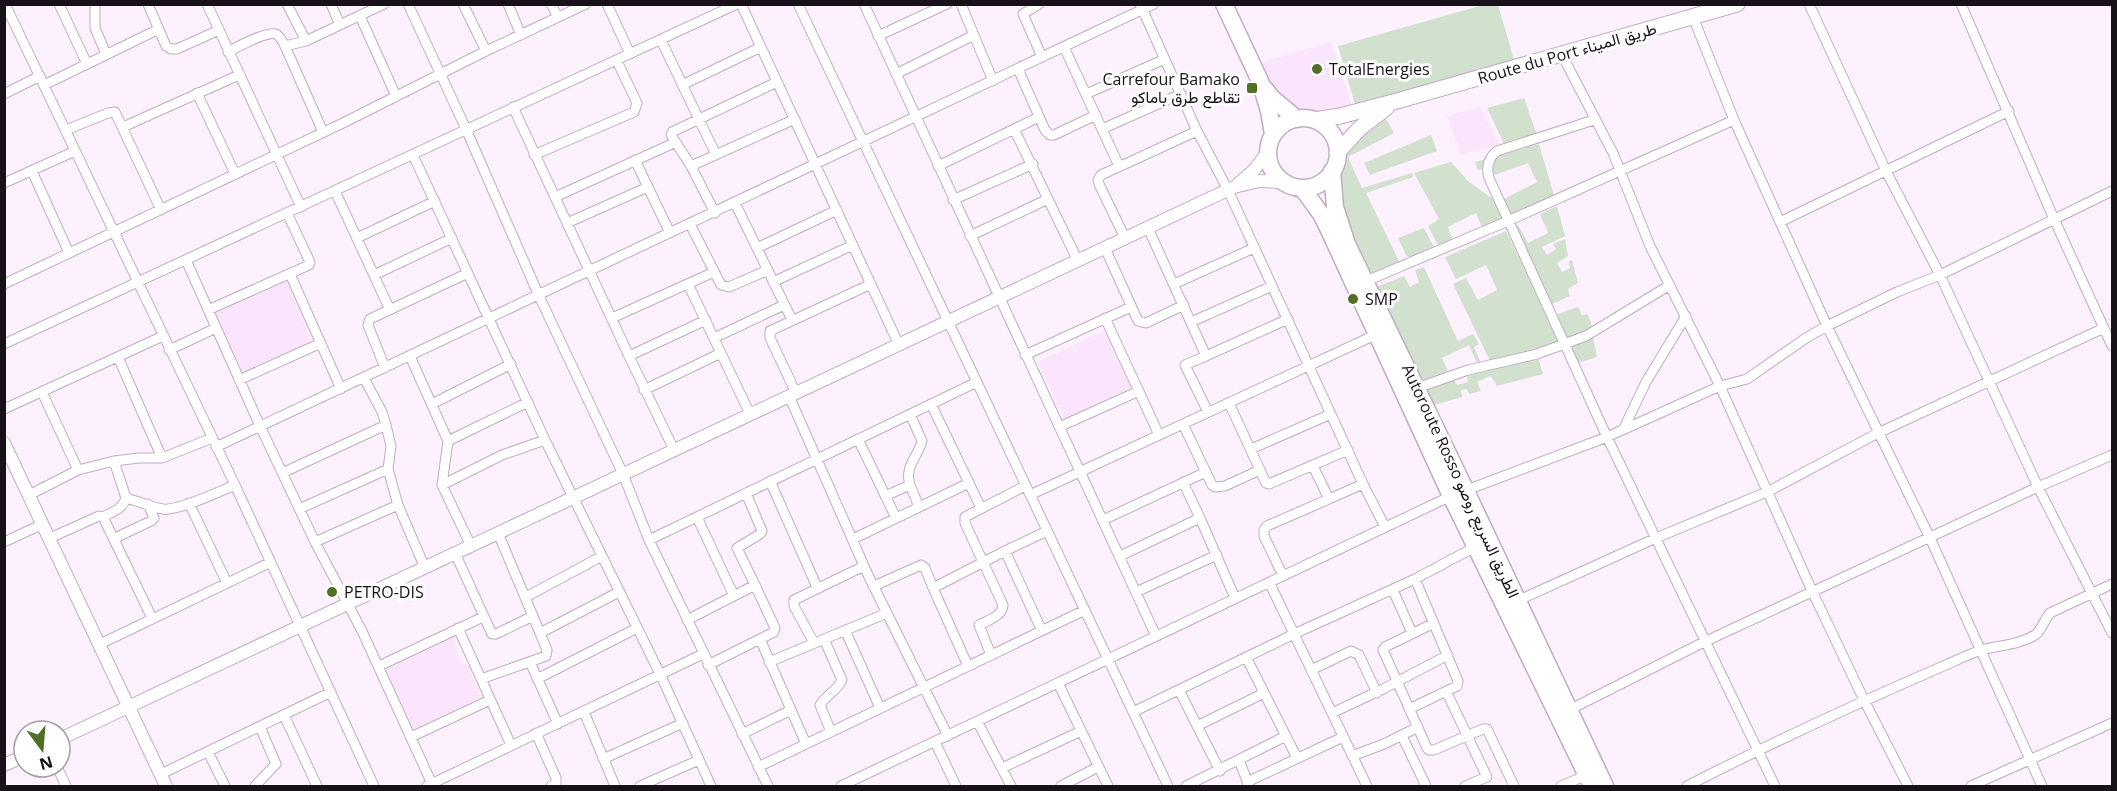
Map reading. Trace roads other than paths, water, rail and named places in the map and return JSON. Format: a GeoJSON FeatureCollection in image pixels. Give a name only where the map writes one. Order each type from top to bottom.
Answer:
{"type":"FeatureCollection","features":[{"type":"Feature","properties":{"kind":"highway"},"geometry":{"type":"LineString","coordinates":[[1224,4],[1260,81],[1269,111],[1273,134],[1268,152],[1273,171],[1283,182],[1302,188],[1317,185],[1332,171],[1337,153],[1336,142],[1323,125],[1305,120],[1271,97],[1260,81]]}},
{"type":"Feature","properties":{"kind":"highway"},"geometry":{"type":"LineString","coordinates":[[1273,134],[1283,124],[1305,120]]}},
{"type":"Feature","properties":{"kind":"highway","name":"Autoroute Rosso الطريق السريع روصو"},"geometry":{"type":"LineString","coordinates":[[1332,171],[1334,199],[1347,244],[1417,388],[1458,494],[1475,547],[1589,780]]}},
{"type":"Feature","properties":{"kind":"highway","name":"Autoroute Rosso الطريق السريع روصو"},"geometry":{"type":"LineString","coordinates":[[1302,188],[1321,214],[1375,335],[1517,601],[1605,786]]}},
{"type":"Feature","properties":{"kind":"main road","name":"Route du Port طريق الميناء"},"geometry":{"type":"LineString","coordinates":[[1305,120],[1340,116],[1397,101],[1737,4]]}},
{"type":"Feature","properties":{"kind":"main road","name":"Route du Port طريق الميناء"},"geometry":{"type":"LineString","coordinates":[[1337,153],[1369,119],[1397,101]]}},
{"type":"Feature","properties":{"kind":"street"},"geometry":{"type":"LineString","coordinates":[[5,4],[235,485],[269,563],[374,786]]}},
{"type":"Feature","properties":{"kind":"street"},"geometry":{"type":"LineString","coordinates":[[59,4],[87,64]]}},
{"type":"Feature","properties":{"kind":"street"},"geometry":{"type":"LineString","coordinates":[[95,4],[95,28],[106,54]]}},
{"type":"Feature","properties":{"kind":"street"},"geometry":{"type":"LineString","coordinates":[[148,4],[166,46],[174,50],[219,30]]}},
{"type":"Feature","properties":{"kind":"street"},"geometry":{"type":"LineString","coordinates":[[287,4],[306,41]]}},
{"type":"Feature","properties":{"kind":"street"},"geometry":{"type":"LineString","coordinates":[[331,4],[340,25]]}},
{"type":"Feature","properties":{"kind":"street"},"geometry":{"type":"LineString","coordinates":[[285,46],[306,41],[384,4]]}},
{"type":"Feature","properties":{"kind":"street"},"geometry":{"type":"LineString","coordinates":[[408,4],[539,296],[623,474],[649,540],[768,786]]}},
{"type":"Feature","properties":{"kind":"street"},"geometry":{"type":"LineString","coordinates":[[463,4],[486,51]]}},
{"type":"Feature","properties":{"kind":"street"},"geometry":{"type":"LineString","coordinates":[[508,4],[521,35]]}},
{"type":"Feature","properties":{"kind":"street"},"geometry":{"type":"LineString","coordinates":[[551,4],[558,17]]}},
{"type":"Feature","properties":{"kind":"street"},"geometry":{"type":"LineString","coordinates":[[4,284],[586,4]]}},
{"type":"Feature","properties":{"kind":"street"},"geometry":{"type":"LineString","coordinates":[[607,4],[630,54]]}},
{"type":"Feature","properties":{"kind":"street"},"geometry":{"type":"LineString","coordinates":[[4,344],[736,4]]}},
{"type":"Feature","properties":{"kind":"street"},"geometry":{"type":"LineString","coordinates":[[741,4],[899,345]]}},
{"type":"Feature","properties":{"kind":"street"},"geometry":{"type":"LineString","coordinates":[[798,4],[1168,786]]}},
{"type":"Feature","properties":{"kind":"street"},"geometry":{"type":"LineString","coordinates":[[864,4],[1156,636]]}},
{"type":"Feature","properties":{"kind":"street"},"geometry":{"type":"LineString","coordinates":[[878,36],[947,4]]}},
{"type":"Feature","properties":{"kind":"street"},"geometry":{"type":"LineString","coordinates":[[960,4],[993,81]]}},
{"type":"Feature","properties":{"kind":"street"},"geometry":{"type":"LineString","coordinates":[[29,495],[78,470],[114,461],[162,458],[260,426],[993,81],[1142,7],[1154,4]]}},
{"type":"Feature","properties":{"kind":"street"},"geometry":{"type":"LineString","coordinates":[[1809,4],[1886,171],[1940,275],[2038,487],[2112,633]]}},
{"type":"Feature","properties":{"kind":"street"},"geometry":{"type":"LineString","coordinates":[[1961,4],[2112,346]]}},
{"type":"Feature","properties":{"kind":"street"},"geometry":{"type":"LineString","coordinates":[[210,5],[228,52],[301,207]]}},
{"type":"Feature","properties":{"kind":"street"},"geometry":{"type":"LineString","coordinates":[[1038,5],[1024,12],[1023,16],[1042,57]]}},
{"type":"Feature","properties":{"kind":"street"},"geometry":{"type":"LineString","coordinates":[[1142,7],[1197,130],[1231,189],[1254,248],[1385,527]]}},
{"type":"Feature","properties":{"kind":"street"},"geometry":{"type":"LineString","coordinates":[[360,16],[396,96]]}},
{"type":"Feature","properties":{"kind":"street"},"geometry":{"type":"LineString","coordinates":[[1693,17],[1734,120],[1827,326],[1930,538],[2042,786]]}},
{"type":"Feature","properties":{"kind":"street"},"geometry":{"type":"LineString","coordinates":[[4,94],[87,64],[159,29]]}},
{"type":"Feature","properties":{"kind":"street"},"geometry":{"type":"LineString","coordinates":[[228,52],[270,34],[278,35],[323,132]]}},
{"type":"Feature","properties":{"kind":"street"},"geometry":{"type":"LineString","coordinates":[[896,74],[974,35]]}},
{"type":"Feature","properties":{"kind":"street"},"geometry":{"type":"LineString","coordinates":[[661,40],[716,154]]}},
{"type":"Feature","properties":{"kind":"street"},"geometry":{"type":"LineString","coordinates":[[682,85],[761,47]]}},
{"type":"Feature","properties":{"kind":"street"},"geometry":{"type":"LineString","coordinates":[[1064,47],[1119,166]]}},
{"type":"Feature","properties":{"kind":"street"},"geometry":{"type":"LineString","coordinates":[[1562,55],[1620,171],[1641,228],[1720,386],[1813,593],[1908,786]]}},
{"type":"Feature","properties":{"kind":"street"},"geometry":{"type":"LineString","coordinates":[[1086,94],[1165,59]]}},
{"type":"Feature","properties":{"kind":"street"},"geometry":{"type":"LineString","coordinates":[[534,155],[634,112],[637,102],[617,60]]}},
{"type":"Feature","properties":{"kind":"street"},"geometry":{"type":"LineString","coordinates":[[1018,69],[1039,117],[1050,135],[1096,115]]}},
{"type":"Feature","properties":{"kind":"street"},"geometry":{"type":"LineString","coordinates":[[123,127],[239,75]]}},
{"type":"Feature","properties":{"kind":"street"},"geometry":{"type":"LineString","coordinates":[[715,213],[691,166],[675,143],[672,132],[777,82]]}},
{"type":"Feature","properties":{"kind":"street"},"geometry":{"type":"LineString","coordinates":[[197,93],[235,174]]}},
{"type":"Feature","properties":{"kind":"street"},"geometry":{"type":"LineString","coordinates":[[1102,129],[1181,94]]}},
{"type":"Feature","properties":{"kind":"street"},"geometry":{"type":"LineString","coordinates":[[513,107],[674,450]]}},
{"type":"Feature","properties":{"kind":"street"},"geometry":{"type":"LineString","coordinates":[[1780,222],[2009,111]]}},
{"type":"Feature","properties":{"kind":"street"},"geometry":{"type":"LineString","coordinates":[[66,130],[114,112],[161,210]]}},
{"type":"Feature","properties":{"kind":"street"},"geometry":{"type":"LineString","coordinates":[[938,166],[1039,117]]}},
{"type":"Feature","properties":{"kind":"street"},"geometry":{"type":"LineString","coordinates":[[691,166],[795,119]]}},
{"type":"Feature","properties":{"kind":"street"},"geometry":{"type":"LineString","coordinates":[[1594,120],[1503,149],[1492,155],[1487,172],[1607,437],[1775,786]]}},
{"type":"Feature","properties":{"kind":"street"},"geometry":{"type":"LineString","coordinates":[[1364,282],[1508,221],[1734,120]]}},
{"type":"Feature","properties":{"kind":"street"},"geometry":{"type":"LineString","coordinates":[[1014,129],[1033,164],[1078,261]]}},
{"type":"Feature","properties":{"kind":"street"},"geometry":{"type":"LineString","coordinates":[[1125,238],[1098,180],[1119,166],[1197,130]]}},
{"type":"Feature","properties":{"kind":"street"},"geometry":{"type":"LineString","coordinates":[[555,197],[675,143]]}},
{"type":"Feature","properties":{"kind":"street"},"geometry":{"type":"LineString","coordinates":[[4,183],[75,151]]}},
{"type":"Feature","properties":{"kind":"street"},"geometry":{"type":"LineString","coordinates":[[1231,189],[1253,171],[1268,152]]}},
{"type":"Feature","properties":{"kind":"street"},"geometry":{"type":"LineString","coordinates":[[413,155],[545,440],[661,676],[711,786]]}},
{"type":"Feature","properties":{"kind":"street"},"geometry":{"type":"LineString","coordinates":[[635,160],[670,233]]}},
{"type":"Feature","properties":{"kind":"street"},"geometry":{"type":"LineString","coordinates":[[953,200],[1033,164]]}},
{"type":"Feature","properties":{"kind":"street"},"geometry":{"type":"LineString","coordinates":[[32,171],[69,254]]}},
{"type":"Feature","properties":{"kind":"street"},"geometry":{"type":"LineString","coordinates":[[72,733],[1231,189],[1259,181],[1283,182]]}},
{"type":"Feature","properties":{"kind":"street"},"geometry":{"type":"LineString","coordinates":[[567,223],[648,187]]}},
{"type":"Feature","properties":{"kind":"street"},"geometry":{"type":"LineString","coordinates":[[335,191],[390,310]]}},
{"type":"Feature","properties":{"kind":"street"},"geometry":{"type":"LineString","coordinates":[[841,786],[1458,494],[1607,437],[1720,386],[1747,379],[1827,326],[1897,292],[1940,275],[2112,191]]}},
{"type":"Feature","properties":{"kind":"street"},"geometry":{"type":"LineString","coordinates":[[970,236],[1048,199]]}},
{"type":"Feature","properties":{"kind":"street"},"geometry":{"type":"LineString","coordinates":[[357,238],[435,201]]}},
{"type":"Feature","properties":{"kind":"street"},"geometry":{"type":"LineString","coordinates":[[735,202],[792,320]]}},
{"type":"Feature","properties":{"kind":"street"},"geometry":{"type":"LineString","coordinates":[[757,248],[837,210]]}},
{"type":"Feature","properties":{"kind":"street"},"geometry":{"type":"LineString","coordinates":[[208,310],[308,266],[310,262],[287,213]]}},
{"type":"Feature","properties":{"kind":"street"},"geometry":{"type":"LineString","coordinates":[[690,224],[721,285],[729,287],[768,270]]}},
{"type":"Feature","properties":{"kind":"street"},"geometry":{"type":"LineString","coordinates":[[1148,228],[1206,356]]}},
{"type":"Feature","properties":{"kind":"street"},"geometry":{"type":"LineString","coordinates":[[374,275],[452,238]]}},
{"type":"Feature","properties":{"kind":"street"},"geometry":{"type":"LineString","coordinates":[[773,282],[853,245]]}},
{"type":"Feature","properties":{"kind":"street"},"geometry":{"type":"LineString","coordinates":[[1105,248],[1135,317],[1142,323],[1184,305]]}},
{"type":"Feature","properties":{"kind":"street"},"geometry":{"type":"LineString","coordinates":[[1174,285],[1254,248]]}},
{"type":"Feature","properties":{"kind":"street"},"geometry":{"type":"LineString","coordinates":[[186,260],[299,509],[379,666],[430,786],[703,654]]}},
{"type":"Feature","properties":{"kind":"street"},"geometry":{"type":"LineString","coordinates":[[612,318],[714,272]]}},
{"type":"Feature","properties":{"kind":"street"},"geometry":{"type":"LineString","coordinates":[[385,368],[368,325],[370,319],[468,273]]}},
{"type":"Feature","properties":{"kind":"street"},"geometry":{"type":"LineString","coordinates":[[290,274],[341,389]]}},
{"type":"Feature","properties":{"kind":"street"},"geometry":{"type":"LineString","coordinates":[[688,284],[750,414]]}},
{"type":"Feature","properties":{"kind":"street"},"geometry":{"type":"LineString","coordinates":[[871,284],[773,329],[769,334],[864,566],[948,736]]}},
{"type":"Feature","properties":{"kind":"street"},"geometry":{"type":"LineString","coordinates":[[1417,388],[1468,370],[1537,354],[1566,344],[1598,330],[1670,285]]}},
{"type":"Feature","properties":{"kind":"street"},"geometry":{"type":"LineString","coordinates":[[1191,322],[1272,286]]}},
{"type":"Feature","properties":{"kind":"street"},"geometry":{"type":"LineString","coordinates":[[714,338],[784,305]]}},
{"type":"Feature","properties":{"kind":"street"},"geometry":{"type":"LineString","coordinates":[[1025,355],[1131,307]]}},
{"type":"Feature","properties":{"kind":"street"},"geometry":{"type":"LineString","coordinates":[[1624,428],[1646,381],[1686,316]]}},
{"type":"Feature","properties":{"kind":"street"},"geometry":{"type":"LineString","coordinates":[[1105,318],[1159,435]]}},
{"type":"Feature","properties":{"kind":"street"},"geometry":{"type":"LineString","coordinates":[[1208,412],[1185,364],[1288,319]]}},
{"type":"Feature","properties":{"kind":"street"},"geometry":{"type":"LineString","coordinates":[[629,356],[706,320]]}},
{"type":"Feature","properties":{"kind":"street"},"geometry":{"type":"LineString","coordinates":[[169,350],[216,328]]}},
{"type":"Feature","properties":{"kind":"street"},"geometry":{"type":"LineString","coordinates":[[1517,601],[1656,538],[1769,491],[1878,433],[2104,328]]}},
{"type":"Feature","properties":{"kind":"street"},"geometry":{"type":"LineString","coordinates":[[991,655],[979,625],[997,616],[1003,608],[964,520],[967,515],[1079,472],[1375,335]]}},
{"type":"Feature","properties":{"kind":"street"},"geometry":{"type":"LineString","coordinates":[[4,409],[163,336]]}},
{"type":"Feature","properties":{"kind":"street"},"geometry":{"type":"LineString","coordinates":[[239,380],[321,343]]}},
{"type":"Feature","properties":{"kind":"street"},"geometry":{"type":"LineString","coordinates":[[644,390],[722,354]]}},
{"type":"Feature","properties":{"kind":"street"},"geometry":{"type":"LineString","coordinates":[[410,356],[448,441],[442,485],[471,546]]}},
{"type":"Feature","properties":{"kind":"street"},"geometry":{"type":"LineString","coordinates":[[118,357],[162,458]]}},
{"type":"Feature","properties":{"kind":"street"},"geometry":{"type":"LineString","coordinates":[[432,404],[511,364]]}},
{"type":"Feature","properties":{"kind":"street"},"geometry":{"type":"LineString","coordinates":[[364,378],[382,412],[391,446],[388,469],[398,505],[424,568]]}},
{"type":"Feature","properties":{"kind":"street"},"geometry":{"type":"LineString","coordinates":[[649,540],[977,382]]}},
{"type":"Feature","properties":{"kind":"street"},"geometry":{"type":"LineString","coordinates":[[1059,427],[1139,391]]}},
{"type":"Feature","properties":{"kind":"street"},"geometry":{"type":"LineString","coordinates":[[42,392],[78,470]]}},
{"type":"Feature","properties":{"kind":"street"},"geometry":{"type":"LineString","coordinates":[[448,441],[528,402]]}},
{"type":"Feature","properties":{"kind":"street"},"geometry":{"type":"LineString","coordinates":[[1229,403],[1266,483],[1269,484],[1348,450]]}},
{"type":"Feature","properties":{"kind":"street"},"geometry":{"type":"LineString","coordinates":[[932,404],[981,508]]}},
{"type":"Feature","properties":{"kind":"street"},"geometry":{"type":"LineString","coordinates":[[910,414],[922,441],[910,465],[908,475],[919,507]]}},
{"type":"Feature","properties":{"kind":"street"},"geometry":{"type":"LineString","coordinates":[[1251,449],[1332,414]]}},
{"type":"Feature","properties":{"kind":"street"},"geometry":{"type":"LineString","coordinates":[[1183,424],[1212,485],[1219,488],[1260,470]]}},
{"type":"Feature","properties":{"kind":"street"},"geometry":{"type":"LineString","coordinates":[[282,473],[386,425]]}},
{"type":"Feature","properties":{"kind":"street"},"geometry":{"type":"LineString","coordinates":[[858,439],[896,518]]}},
{"type":"Feature","properties":{"kind":"street"},"geometry":{"type":"LineString","coordinates":[[442,485],[502,455],[545,440]]}},
{"type":"Feature","properties":{"kind":"street"},"geometry":{"type":"LineString","coordinates":[[4,443],[166,786]]}},
{"type":"Feature","properties":{"kind":"street"},"geometry":{"type":"LineString","coordinates":[[1569,710],[1706,641],[2112,455]]}},
{"type":"Feature","properties":{"kind":"street"},"geometry":{"type":"LineString","coordinates":[[50,538],[99,516],[103,517],[124,504],[126,498],[114,461]]}},
{"type":"Feature","properties":{"kind":"street"},"geometry":{"type":"LineString","coordinates":[[1313,466],[1329,499]]}},
{"type":"Feature","properties":{"kind":"street"},"geometry":{"type":"LineString","coordinates":[[299,509],[388,469]]}},
{"type":"Feature","properties":{"kind":"street"},"geometry":{"type":"LineString","coordinates":[[1103,520],[1206,472]]}},
{"type":"Feature","properties":{"kind":"street"},"geometry":{"type":"LineString","coordinates":[[770,482],[817,587]]}},
{"type":"Feature","properties":{"kind":"street"},"geometry":{"type":"LineString","coordinates":[[1183,482],[1235,598]]}},
{"type":"Feature","properties":{"kind":"street"},"geometry":{"type":"LineString","coordinates":[[853,539],[969,483]]}},
{"type":"Feature","properties":{"kind":"street"},"geometry":{"type":"LineString","coordinates":[[1283,576],[1263,536],[1263,530],[1267,526],[1363,484]]}},
{"type":"Feature","properties":{"kind":"street"},"geometry":{"type":"LineString","coordinates":[[126,498],[163,509],[189,503],[235,485]]}},
{"type":"Feature","properties":{"kind":"street"},"geometry":{"type":"LineString","coordinates":[[885,496],[910,485]]}},
{"type":"Feature","properties":{"kind":"street"},"geometry":{"type":"LineString","coordinates":[[708,665],[774,632],[775,628],[737,548],[762,531],[746,493]]}},
{"type":"Feature","properties":{"kind":"street"},"geometry":{"type":"LineString","coordinates":[[189,503],[227,583]]}},
{"type":"Feature","properties":{"kind":"street"},"geometry":{"type":"LineString","coordinates":[[115,538],[154,518],[148,504]]}},
{"type":"Feature","properties":{"kind":"street"},"geometry":{"type":"LineString","coordinates":[[315,542],[398,505]]}},
{"type":"Feature","properties":{"kind":"street"},"geometry":{"type":"LineString","coordinates":[[103,517],[152,618]]}},
{"type":"Feature","properties":{"kind":"street"},"geometry":{"type":"LineString","coordinates":[[697,517],[734,596]]}},
{"type":"Feature","properties":{"kind":"street"},"geometry":{"type":"LineString","coordinates":[[1120,556],[1200,518]]}},
{"type":"Feature","properties":{"kind":"street"},"geometry":{"type":"LineString","coordinates":[[6,539],[43,524]]}},
{"type":"Feature","properties":{"kind":"street"},"geometry":{"type":"LineString","coordinates":[[933,588],[1047,531]]}},
{"type":"Feature","properties":{"kind":"street"},"geometry":{"type":"LineString","coordinates":[[481,679],[547,654],[526,597],[498,533]]}},
{"type":"Feature","properties":{"kind":"street"},"geometry":{"type":"LineString","coordinates":[[1133,712],[1294,634],[1392,590],[1475,547]]}},
{"type":"Feature","properties":{"kind":"street"},"geometry":{"type":"LineString","coordinates":[[1005,551],[1042,631]]}},
{"type":"Feature","properties":{"kind":"street"},"geometry":{"type":"LineString","coordinates":[[455,553],[483,617],[494,635],[533,616]]}},
{"type":"Feature","properties":{"kind":"street"},"geometry":{"type":"LineString","coordinates":[[1136,592],[1217,555]]}},
{"type":"Feature","properties":{"kind":"street"},"geometry":{"type":"LineString","coordinates":[[526,597],[602,556]]}},
{"type":"Feature","properties":{"kind":"street"},"geometry":{"type":"LineString","coordinates":[[100,644],[269,563]]}},
{"type":"Feature","properties":{"kind":"street"},"geometry":{"type":"LineString","coordinates":[[873,586],[921,565],[925,568],[968,666]]}},
{"type":"Feature","properties":{"kind":"street"},"geometry":{"type":"LineString","coordinates":[[814,643],[794,606],[794,600],[798,596],[864,566]]}},
{"type":"Feature","properties":{"kind":"street"},"geometry":{"type":"LineString","coordinates":[[1409,709],[1457,686],[1458,681],[1449,655],[1414,579]]}},
{"type":"Feature","properties":{"kind":"street"},"geometry":{"type":"LineString","coordinates":[[1269,582],[1366,784],[1354,786]]}},
{"type":"Feature","properties":{"kind":"street"},"geometry":{"type":"LineString","coordinates":[[1687,786],[1864,700],[1981,650],[2009,645],[2033,636],[2040,632],[2050,613],[2112,584]]}},
{"type":"Feature","properties":{"kind":"street"},"geometry":{"type":"LineString","coordinates":[[687,620],[755,585]]}},
{"type":"Feature","properties":{"kind":"street"},"geometry":{"type":"LineString","coordinates":[[1392,590],[1412,633]]}},
{"type":"Feature","properties":{"kind":"street"},"geometry":{"type":"LineString","coordinates":[[540,633],[619,592]]}},
{"type":"Feature","properties":{"kind":"street"},"geometry":{"type":"LineString","coordinates":[[758,767],[1085,610]]}},
{"type":"Feature","properties":{"kind":"street"},"geometry":{"type":"LineString","coordinates":[[769,662],[887,613]]}},
{"type":"Feature","properties":{"kind":"street"},"geometry":{"type":"LineString","coordinates":[[379,666],[483,617]]}},
{"type":"Feature","properties":{"kind":"street"},"geometry":{"type":"LineString","coordinates":[[1434,622],[1383,650],[1427,748],[1432,751],[1484,729],[1489,731],[1514,786]]}},
{"type":"Feature","properties":{"kind":"street"},"geometry":{"type":"LineString","coordinates":[[458,628],[511,745]]}},
{"type":"Feature","properties":{"kind":"street"},"geometry":{"type":"LineString","coordinates":[[537,679],[637,628]]}},
{"type":"Feature","properties":{"kind":"street"},"geometry":{"type":"LineString","coordinates":[[844,630],[880,708]]}},
{"type":"Feature","properties":{"kind":"street"},"geometry":{"type":"LineString","coordinates":[[760,639],[806,744]]}},
{"type":"Feature","properties":{"kind":"street"},"geometry":{"type":"LineString","coordinates":[[824,639],[842,680],[840,686],[820,705],[831,732]]}},
{"type":"Feature","properties":{"kind":"street"},"geometry":{"type":"LineString","coordinates":[[1311,670],[1351,651],[1355,652],[1377,693]]}},
{"type":"Feature","properties":{"kind":"street"},"geometry":{"type":"LineString","coordinates":[[1332,713],[1377,693],[1449,655]]}},
{"type":"Feature","properties":{"kind":"street"},"geometry":{"type":"LineString","coordinates":[[1246,657],[1297,758]]}},
{"type":"Feature","properties":{"kind":"street"},"geometry":{"type":"LineString","coordinates":[[530,662],[558,724]]}},
{"type":"Feature","properties":{"kind":"street"},"geometry":{"type":"LineString","coordinates":[[1058,683],[1108,786]]}},
{"type":"Feature","properties":{"kind":"street"},"geometry":{"type":"LineString","coordinates":[[1179,690],[1220,771]]}},
{"type":"Feature","properties":{"kind":"street"},"geometry":{"type":"LineString","coordinates":[[1446,691],[1486,777],[1465,786]]}},
{"type":"Feature","properties":{"kind":"street"},"geometry":{"type":"LineString","coordinates":[[160,774],[331,692]]}},
{"type":"Feature","properties":{"kind":"street"},"geometry":{"type":"LineString","coordinates":[[1197,726],[1264,693]]}},
{"type":"Feature","properties":{"kind":"street"},"geometry":{"type":"LineString","coordinates":[[411,737],[490,700]]}},
{"type":"Feature","properties":{"kind":"street"},"geometry":{"type":"LineString","coordinates":[[742,734],[791,710]]}},
{"type":"Feature","properties":{"kind":"street"},"geometry":{"type":"LineString","coordinates":[[584,712],[615,786]]}},
{"type":"Feature","properties":{"kind":"street"},"geometry":{"type":"LineString","coordinates":[[285,715],[317,786]]}},
{"type":"Feature","properties":{"kind":"street"},"geometry":{"type":"LineString","coordinates":[[977,722],[1011,786]]}},
{"type":"Feature","properties":{"kind":"street"},"geometry":{"type":"LineString","coordinates":[[603,759],[683,723]]}},
{"type":"Feature","properties":{"kind":"street"},"geometry":{"type":"LineString","coordinates":[[1971,786],[2112,723]]}},
{"type":"Feature","properties":{"kind":"street"},"geometry":{"type":"LineString","coordinates":[[255,786],[276,764],[260,727]]}},
{"type":"Feature","properties":{"kind":"street"},"geometry":{"type":"LineString","coordinates":[[1352,756],[1418,728]]}},
{"type":"Feature","properties":{"kind":"street"},"geometry":{"type":"LineString","coordinates":[[1002,768],[1081,731]]}},
{"type":"Feature","properties":{"kind":"street"},"geometry":{"type":"LineString","coordinates":[[536,734],[556,778],[556,784],[551,786]]}},
{"type":"Feature","properties":{"kind":"street"},"geometry":{"type":"LineString","coordinates":[[1186,786],[1286,736]]}},
{"type":"Feature","properties":{"kind":"street"},"geometry":{"type":"LineString","coordinates":[[1402,736],[1426,786]]}},
{"type":"Feature","properties":{"kind":"street"},"geometry":{"type":"LineString","coordinates":[[1239,760],[1248,784],[1343,737]]}},
{"type":"Feature","properties":{"kind":"street"},"geometry":{"type":"LineString","coordinates":[[935,742],[956,786]]}},
{"type":"Feature","properties":{"kind":"street"},"geometry":{"type":"LineString","coordinates":[[208,752],[225,786]]}},
{"type":"Feature","properties":{"kind":"street"},"geometry":{"type":"LineString","coordinates":[[640,786],[699,760]]}},
{"type":"Feature","properties":{"kind":"street"},"geometry":{"type":"LineString","coordinates":[[1061,786],[1098,767]]}},
{"type":"Feature","properties":{"kind":"street"},"geometry":{"type":"LineString","coordinates":[[1560,786],[1589,780]]}},
{"type":"Feature","properties":{"kind":"place","name":"TotalEnergies"},"geometry":{"type":"Point","coordinates":[1317,69]}},
{"type":"Feature","properties":{"kind":"place","name":"Carrefour Bamako تقاطع طرق باماكو"},"geometry":{"type":"Point","coordinates":[1252,88]}},
{"type":"Feature","properties":{"kind":"place","name":"SMP"},"geometry":{"type":"Point","coordinates":[1353,299]}},
{"type":"Feature","properties":{"kind":"place","name":"PETRO-DIS"},"geometry":{"type":"Point","coordinates":[332,592]}}]}
